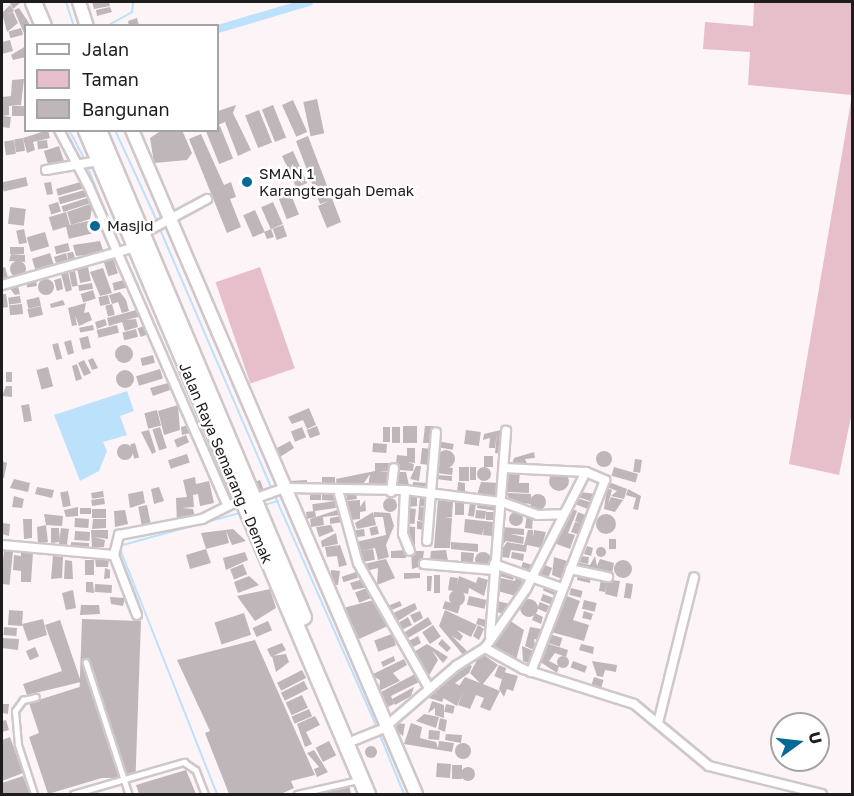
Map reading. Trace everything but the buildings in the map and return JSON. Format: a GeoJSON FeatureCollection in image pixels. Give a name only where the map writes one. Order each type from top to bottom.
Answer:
{"type":"FeatureCollection","features":[{"type":"Feature","properties":{"kind":"highway"},"geometry":{"type":"LineString","coordinates":[[33,2],[42,24]]}},
{"type":"Feature","properties":{"kind":"highway"},"geometry":{"type":"LineString","coordinates":[[44,2],[51,24]]}},
{"type":"Feature","properties":{"kind":"highway","name":"Jalan Raya Semarang - Demak"},"geometry":{"type":"LineString","coordinates":[[87,132],[94,161],[96,185],[105,205],[131,245],[132,271],[189,398],[359,738],[378,795]]}},
{"type":"Feature","properties":{"kind":"highway","name":"Jalan Raya Semarang - Demak"},"geometry":{"type":"LineString","coordinates":[[99,132],[131,245],[367,795]]}},
{"type":"Feature","properties":{"kind":"street"},"geometry":{"type":"LineString","coordinates":[[79,2],[86,24]]}},
{"type":"Feature","properties":{"kind":"street"},"geometry":{"type":"LineString","coordinates":[[60,132],[78,163],[96,185]]}},
{"type":"Feature","properties":{"kind":"street"},"geometry":{"type":"LineString","coordinates":[[133,132],[283,489],[416,795]]}},
{"type":"Feature","properties":{"kind":"street"},"geometry":{"type":"LineString","coordinates":[[46,170],[94,161]]}},
{"type":"Feature","properties":{"kind":"street"},"geometry":{"type":"LineString","coordinates":[[2,285],[131,245],[207,199]]}},
{"type":"Feature","properties":{"kind":"street"},"geometry":{"type":"LineString","coordinates":[[490,636],[506,431]]}},
{"type":"Feature","properties":{"kind":"street"},"geometry":{"type":"LineString","coordinates":[[427,541],[429,493],[436,432]]}},
{"type":"Feature","properties":{"kind":"street"},"geometry":{"type":"LineString","coordinates":[[391,492],[394,468]]}},
{"type":"Feature","properties":{"kind":"street"},"geometry":{"type":"LineString","coordinates":[[504,468],[586,471],[602,474],[605,485],[562,588],[531,672]]}},
{"type":"Feature","properties":{"kind":"street"},"geometry":{"type":"LineString","coordinates":[[359,738],[386,725],[429,688],[485,648],[490,636],[532,576],[586,471]]}},
{"type":"Feature","properties":{"kind":"street"},"geometry":{"type":"LineString","coordinates":[[137,615],[114,555],[119,535],[202,519],[225,512],[241,501],[283,489],[391,492],[405,490],[501,502],[538,515],[562,514]]}},
{"type":"Feature","properties":{"kind":"street"},"geometry":{"type":"LineString","coordinates":[[338,489],[358,563],[429,688]]}},
{"type":"Feature","properties":{"kind":"street"},"geometry":{"type":"LineString","coordinates":[[405,490],[403,534],[410,551]]}},
{"type":"Feature","properties":{"kind":"street"},"geometry":{"type":"LineString","coordinates":[[2,545],[114,555]]}},
{"type":"Feature","properties":{"kind":"street"},"geometry":{"type":"LineString","coordinates":[[424,564],[494,567],[532,576],[562,588]]}},
{"type":"Feature","properties":{"kind":"street"},"geometry":{"type":"LineString","coordinates":[[570,569],[608,577]]}},
{"type":"Feature","properties":{"kind":"street"},"geometry":{"type":"LineString","coordinates":[[658,723],[694,577]]}},
{"type":"Feature","properties":{"kind":"street"},"geometry":{"type":"LineString","coordinates":[[485,648],[531,672],[627,701],[658,723],[709,766],[822,795]]}},
{"type":"Feature","properties":{"kind":"lane"},"geometry":{"type":"LineString","coordinates":[[86,662],[129,795]]}},
{"type":"Feature","properties":{"kind":"lane"},"geometry":{"type":"LineString","coordinates":[[34,795],[15,717],[18,704],[36,697]]}},
{"type":"Feature","properties":{"kind":"lane"},"geometry":{"type":"LineString","coordinates":[[73,795],[123,778],[190,763],[205,795]]}},
{"type":"Feature","properties":{"kind":"lane"},"geometry":{"type":"LineString","coordinates":[[297,795],[360,779]]}},
{"type":"Feature","properties":{"kind":"green space"},"geometry":{"type":"Polygon","coordinates":[[[754,2],[852,2],[852,95],[748,85],[750,52],[703,49],[705,22],[753,26],[754,2]]]}},
{"type":"Feature","properties":{"kind":"green space"},"geometry":{"type":"Polygon","coordinates":[[[852,95],[852,412],[839,475],[789,464],[852,95]]]}},
{"type":"Feature","properties":{"kind":"green space"},"geometry":{"type":"Polygon","coordinates":[[[260,267],[295,368],[250,383],[216,282],[260,267]]]}},
{"type":"Feature","properties":{"kind":"water"},"geometry":{"type":"Polygon","coordinates":[[[127,391],[134,411],[120,416],[127,435],[103,442],[107,451],[99,471],[80,481],[54,415],[127,391]]]}},
{"type":"Feature","properties":{"kind":"waterway"},"geometry":{"type":"LineString","coordinates":[[66,2],[73,24]]}},
{"type":"Feature","properties":{"kind":"waterway"},"geometry":{"type":"LineString","coordinates":[[111,24],[132,12],[133,2]]}},
{"type":"Feature","properties":{"kind":"waterway"},"geometry":{"type":"LineString","coordinates":[[219,29],[309,2]]}},
{"type":"Feature","properties":{"kind":"waterway"},"geometry":{"type":"LineString","coordinates":[[70,132],[85,160]]}},
{"type":"Feature","properties":{"kind":"waterway"},"geometry":{"type":"LineString","coordinates":[[116,132],[157,221]]}},
{"type":"Feature","properties":{"kind":"waterway"},"geometry":{"type":"LineString","coordinates":[[87,165],[120,249]]}},
{"type":"Feature","properties":{"kind":"waterway"},"geometry":{"type":"LineString","coordinates":[[159,227],[272,489]]}},
{"type":"Feature","properties":{"kind":"waterway"},"geometry":{"type":"LineString","coordinates":[[274,494],[377,728]]}},
{"type":"Feature","properties":{"kind":"waterway"},"geometry":{"type":"LineString","coordinates":[[264,505],[278,501]]}},
{"type":"Feature","properties":{"kind":"waterway"},"geometry":{"type":"LineString","coordinates":[[217,794],[119,546],[240,513]]}},
{"type":"Feature","properties":{"kind":"waterway"},"geometry":{"type":"LineString","coordinates":[[379,733],[404,794]]}},
{"type":"Feature","properties":{"kind":"place","name":"SMAN 1 Karangtengah Demak"},"geometry":{"type":"Point","coordinates":[247,182]}},
{"type":"Feature","properties":{"kind":"place","name":"Masjid"},"geometry":{"type":"Point","coordinates":[95,226]}}]}
